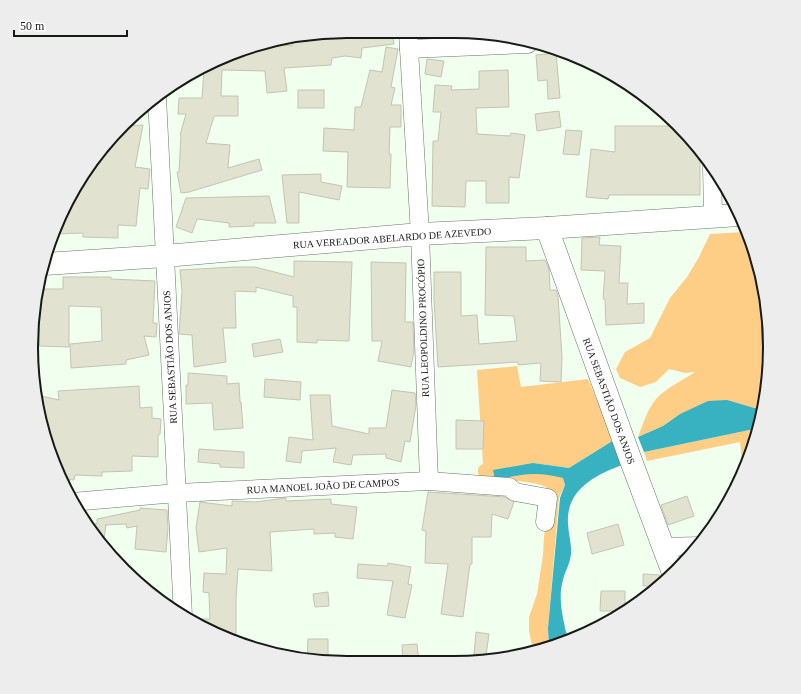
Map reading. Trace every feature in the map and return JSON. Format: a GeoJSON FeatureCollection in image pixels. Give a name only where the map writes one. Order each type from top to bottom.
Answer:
{"type":"FeatureCollection","features":[{"type":"Feature","properties":{"kind":"street"},"geometry":{"type":"LineString","coordinates":[[409,40],[510,43]]}},
{"type":"Feature","properties":{"kind":"street","name":"RUA LEOPOLDINO PROCÓPIO"},"geometry":{"type":"LineString","coordinates":[[409,40],[420,234],[429,481]]}},
{"type":"Feature","properties":{"kind":"street","name":"RUA SEBASTIÃO DOS ANJOS"},"geometry":{"type":"LineString","coordinates":[[157,103],[183,609]]}},
{"type":"Feature","properties":{"kind":"street"},"geometry":{"type":"LineString","coordinates":[[712,177],[713,216]]}},
{"type":"Feature","properties":{"kind":"street","name":"RUA VEREADOR ABELARDO DE AZEVEDO"},"geometry":{"type":"LineString","coordinates":[[50,264],[165,256],[420,234],[547,228],[733,215]]}},
{"type":"Feature","properties":{"kind":"street","name":"RUA SEBASTIÃO DOS ANJOS"},"geometry":{"type":"LineString","coordinates":[[547,228],[671,566]]}},
{"type":"Feature","properties":{"kind":"street","name":"RUA MANOEL JOÃO DE CAMPOS"},"geometry":{"type":"LineString","coordinates":[[79,501],[177,493],[429,481],[509,487],[515,492],[548,498],[545,522]]}},
{"type":"Feature","properties":{"kind":"street"},"geometry":{"type":"LineString","coordinates":[[664,548],[690,547]]}},
{"type":"Feature","properties":{"kind":"shaded area"},"geometry":{"type":"Polygon","coordinates":[[[740,232],[747,248],[757,287],[762,327],[762,367],[757,408],[680,414],[663,426],[638,437],[648,412],[656,399],[695,372],[685,373],[669,369],[656,382],[640,387],[620,378],[616,369],[625,352],[650,338],[670,298],[687,277],[710,234],[740,232]]]}},
{"type":"Feature","properties":{"kind":"shaded area"},"geometry":{"type":"Polygon","coordinates":[[[517,366],[521,387],[588,379],[614,440],[569,468],[533,463],[496,479],[479,478],[478,474],[478,468],[483,464],[477,370],[517,366]]]}},
{"type":"Feature","properties":{"kind":"shaded area"},"geometry":{"type":"Polygon","coordinates":[[[751,430],[742,459],[740,442],[647,461],[644,452],[751,430]]]}},
{"type":"Feature","properties":{"kind":"shaded area"},"geometry":{"type":"Polygon","coordinates":[[[529,474],[544,474],[563,477],[565,485],[559,498],[548,628],[549,641],[532,646],[529,631],[529,617],[537,594],[543,555],[544,536],[552,496],[547,488],[542,485],[497,479],[529,474]]]}},
{"type":"Feature","properties":{"kind":"water"},"geometry":{"type":"Polygon","coordinates":[[[727,400],[757,408],[751,430],[644,452],[638,437],[663,426],[680,414],[708,401],[727,400]]]}},
{"type":"Feature","properties":{"kind":"water"},"geometry":{"type":"Polygon","coordinates":[[[614,440],[622,465],[602,474],[584,485],[572,501],[569,511],[568,527],[571,554],[561,588],[561,603],[567,634],[549,641],[548,628],[560,498],[565,485],[563,478],[529,474],[495,480],[493,470],[533,463],[569,468],[614,440]]]}},
{"type":"Feature","properties":{"kind":"building"},"geometry":{"type":"Polygon","coordinates":[[[347,38],[393,38],[394,44],[362,48],[361,58],[345,56],[332,58],[331,65],[284,68],[287,91],[267,93],[265,71],[222,70],[221,96],[238,96],[238,116],[214,116],[206,143],[230,145],[228,168],[259,159],[262,170],[189,192],[181,193],[177,172],[179,172],[180,135],[186,114],[178,114],[179,98],[202,98],[204,73],[210,70],[248,54],[284,45],[292,46],[292,43],[307,41],[347,38]]]}},
{"type":"Feature","properties":{"kind":"building"},"geometry":{"type":"Polygon","coordinates":[[[386,47],[398,49],[391,87],[395,88],[391,105],[401,105],[401,127],[390,127],[390,188],[347,187],[348,152],[323,151],[324,128],[354,130],[355,107],[361,107],[370,70],[382,72],[386,47]]]}},
{"type":"Feature","properties":{"kind":"building"},"geometry":{"type":"Polygon","coordinates":[[[551,53],[556,55],[560,98],[548,99],[547,80],[538,81],[536,55],[551,53]]]}},
{"type":"Feature","properties":{"kind":"building"},"geometry":{"type":"Polygon","coordinates":[[[427,59],[444,61],[441,77],[425,74],[427,59]]]}},
{"type":"Feature","properties":{"kind":"building"},"geometry":{"type":"Polygon","coordinates":[[[508,70],[509,107],[476,108],[477,134],[510,136],[511,133],[525,135],[519,178],[509,177],[509,203],[486,203],[486,181],[466,181],[465,207],[432,206],[433,141],[438,141],[441,112],[433,112],[435,85],[452,86],[451,90],[479,89],[479,71],[508,70]]]}},
{"type":"Feature","properties":{"kind":"building"},"geometry":{"type":"Polygon","coordinates":[[[298,90],[324,90],[324,108],[298,108],[298,90]]]}},
{"type":"Feature","properties":{"kind":"building"},"geometry":{"type":"Polygon","coordinates":[[[559,111],[561,127],[537,131],[535,114],[559,111]]]}},
{"type":"Feature","properties":{"kind":"building"},"geometry":{"type":"Polygon","coordinates":[[[143,125],[135,167],[150,169],[148,189],[140,188],[136,226],[118,225],[118,238],[83,237],[83,233],[60,234],[79,192],[90,175],[115,143],[132,126],[143,125]]]}},
{"type":"Feature","properties":{"kind":"building"},"geometry":{"type":"Polygon","coordinates":[[[615,126],[669,126],[686,143],[700,160],[700,195],[609,195],[608,199],[586,197],[591,149],[615,152],[615,126]]]}},
{"type":"Feature","properties":{"kind":"building"},"geometry":{"type":"Polygon","coordinates":[[[566,130],[582,131],[579,155],[563,154],[566,130]]]}},
{"type":"Feature","properties":{"kind":"building"},"geometry":{"type":"Polygon","coordinates":[[[321,174],[321,182],[342,186],[339,200],[299,192],[299,223],[287,223],[282,175],[321,174]]]}},
{"type":"Feature","properties":{"kind":"building"},"geometry":{"type":"Polygon","coordinates":[[[269,196],[276,223],[254,223],[254,226],[229,227],[229,223],[197,219],[192,233],[176,227],[186,198],[269,196]]]}},
{"type":"Feature","properties":{"kind":"building"},"geometry":{"type":"Polygon","coordinates":[[[600,237],[599,245],[621,246],[619,283],[628,283],[627,304],[644,303],[644,323],[606,325],[605,299],[603,299],[605,271],[581,270],[582,238],[600,237]]]}},
{"type":"Feature","properties":{"kind":"building"},"geometry":{"type":"Polygon","coordinates":[[[486,247],[526,247],[526,261],[545,260],[549,269],[550,290],[556,290],[558,296],[562,357],[561,382],[540,381],[541,363],[518,365],[518,362],[438,367],[434,272],[461,272],[461,316],[477,315],[479,344],[517,341],[514,316],[485,315],[486,247]]]}},
{"type":"Feature","properties":{"kind":"building"},"geometry":{"type":"Polygon","coordinates":[[[294,261],[352,262],[349,341],[317,340],[317,343],[297,342],[297,307],[293,307],[293,296],[256,287],[256,292],[235,291],[236,328],[223,328],[226,362],[194,367],[192,335],[179,334],[182,291],[180,270],[255,267],[294,277],[294,261]]]}},
{"type":"Feature","properties":{"kind":"building"},"geometry":{"type":"Polygon","coordinates":[[[371,262],[406,263],[405,322],[413,322],[414,351],[411,367],[378,361],[382,341],[372,341],[371,262]]]}},
{"type":"Feature","properties":{"kind":"building"},"geometry":{"type":"Polygon","coordinates":[[[63,277],[111,277],[111,279],[155,281],[153,323],[157,323],[156,337],[144,336],[149,355],[126,360],[126,364],[71,368],[70,344],[102,341],[101,307],[69,306],[69,347],[39,346],[39,327],[44,289],[63,289],[63,277]]]}},
{"type":"Feature","properties":{"kind":"building"},"geometry":{"type":"Polygon","coordinates":[[[280,339],[283,352],[254,357],[252,344],[280,339]]]}},
{"type":"Feature","properties":{"kind":"building"},"geometry":{"type":"Polygon","coordinates":[[[188,373],[227,376],[227,384],[239,383],[243,428],[214,430],[212,403],[186,404],[186,385],[188,385],[188,373]]]}},
{"type":"Feature","properties":{"kind":"building"},"geometry":{"type":"Polygon","coordinates":[[[265,379],[301,382],[300,400],[264,397],[265,379]]]}},
{"type":"Feature","properties":{"kind":"building"},"geometry":{"type":"Polygon","coordinates":[[[139,386],[140,408],[152,407],[152,418],[161,419],[160,434],[158,435],[158,457],[132,456],[132,471],[102,472],[102,476],[75,475],[74,480],[68,480],[54,446],[42,396],[59,400],[58,391],[139,386]]]}},
{"type":"Feature","properties":{"kind":"building"},"geometry":{"type":"Polygon","coordinates":[[[392,390],[415,393],[416,405],[410,442],[405,441],[401,462],[386,458],[386,454],[353,455],[351,465],[333,462],[336,448],[302,451],[301,463],[286,461],[289,437],[313,440],[310,395],[330,395],[332,426],[369,434],[369,428],[386,428],[392,390]]]}},
{"type":"Feature","properties":{"kind":"building"},"geometry":{"type":"Polygon","coordinates":[[[456,420],[484,421],[483,449],[456,449],[456,420]]]}},
{"type":"Feature","properties":{"kind":"building"},"geometry":{"type":"Polygon","coordinates":[[[199,449],[244,452],[244,468],[220,467],[220,464],[198,462],[199,449]]]}},
{"type":"Feature","properties":{"kind":"building"},"geometry":{"type":"Polygon","coordinates":[[[428,492],[505,497],[514,502],[508,519],[492,514],[491,537],[472,537],[472,564],[470,564],[463,617],[441,614],[448,564],[425,563],[426,531],[422,530],[428,492]]]}},
{"type":"Feature","properties":{"kind":"building"},"geometry":{"type":"Polygon","coordinates":[[[687,496],[694,516],[668,525],[661,505],[687,496]]]}},
{"type":"Feature","properties":{"kind":"building"},"geometry":{"type":"Polygon","coordinates":[[[286,498],[286,501],[331,499],[331,504],[357,507],[353,539],[335,537],[335,533],[314,534],[314,529],[270,532],[272,571],[238,569],[236,635],[200,619],[210,619],[209,593],[203,592],[204,573],[226,574],[227,548],[199,552],[196,528],[200,502],[232,506],[232,501],[255,502],[286,498]]]}},
{"type":"Feature","properties":{"kind":"building"},"geometry":{"type":"Polygon","coordinates":[[[140,508],[167,510],[168,528],[166,552],[135,549],[137,526],[127,528],[126,524],[105,525],[104,538],[93,523],[97,524],[97,519],[140,510],[140,508]]]}},
{"type":"Feature","properties":{"kind":"building"},"geometry":{"type":"Polygon","coordinates":[[[618,524],[624,545],[592,554],[587,533],[618,524]]]}},
{"type":"Feature","properties":{"kind":"building"},"geometry":{"type":"Polygon","coordinates":[[[388,563],[411,567],[408,584],[412,585],[405,618],[387,615],[393,581],[357,578],[358,564],[387,566],[388,563]]]}},
{"type":"Feature","properties":{"kind":"building"},"geometry":{"type":"Polygon","coordinates":[[[643,574],[660,575],[660,577],[649,586],[643,586],[643,574]]]}},
{"type":"Feature","properties":{"kind":"building"},"geometry":{"type":"Polygon","coordinates":[[[601,591],[625,591],[625,605],[615,611],[600,611],[601,591]]]}},
{"type":"Feature","properties":{"kind":"building"},"geometry":{"type":"Polygon","coordinates":[[[328,592],[329,606],[315,607],[313,594],[328,592]]]}},
{"type":"Feature","properties":{"kind":"building"},"geometry":{"type":"Polygon","coordinates":[[[476,632],[489,634],[486,654],[474,654],[476,632]]]}},
{"type":"Feature","properties":{"kind":"building"},"geometry":{"type":"Polygon","coordinates":[[[308,639],[328,639],[328,655],[307,653],[308,639]]]}},
{"type":"Feature","properties":{"kind":"building"},"geometry":{"type":"Polygon","coordinates":[[[417,644],[418,656],[403,656],[402,645],[417,644]]]}}]}
